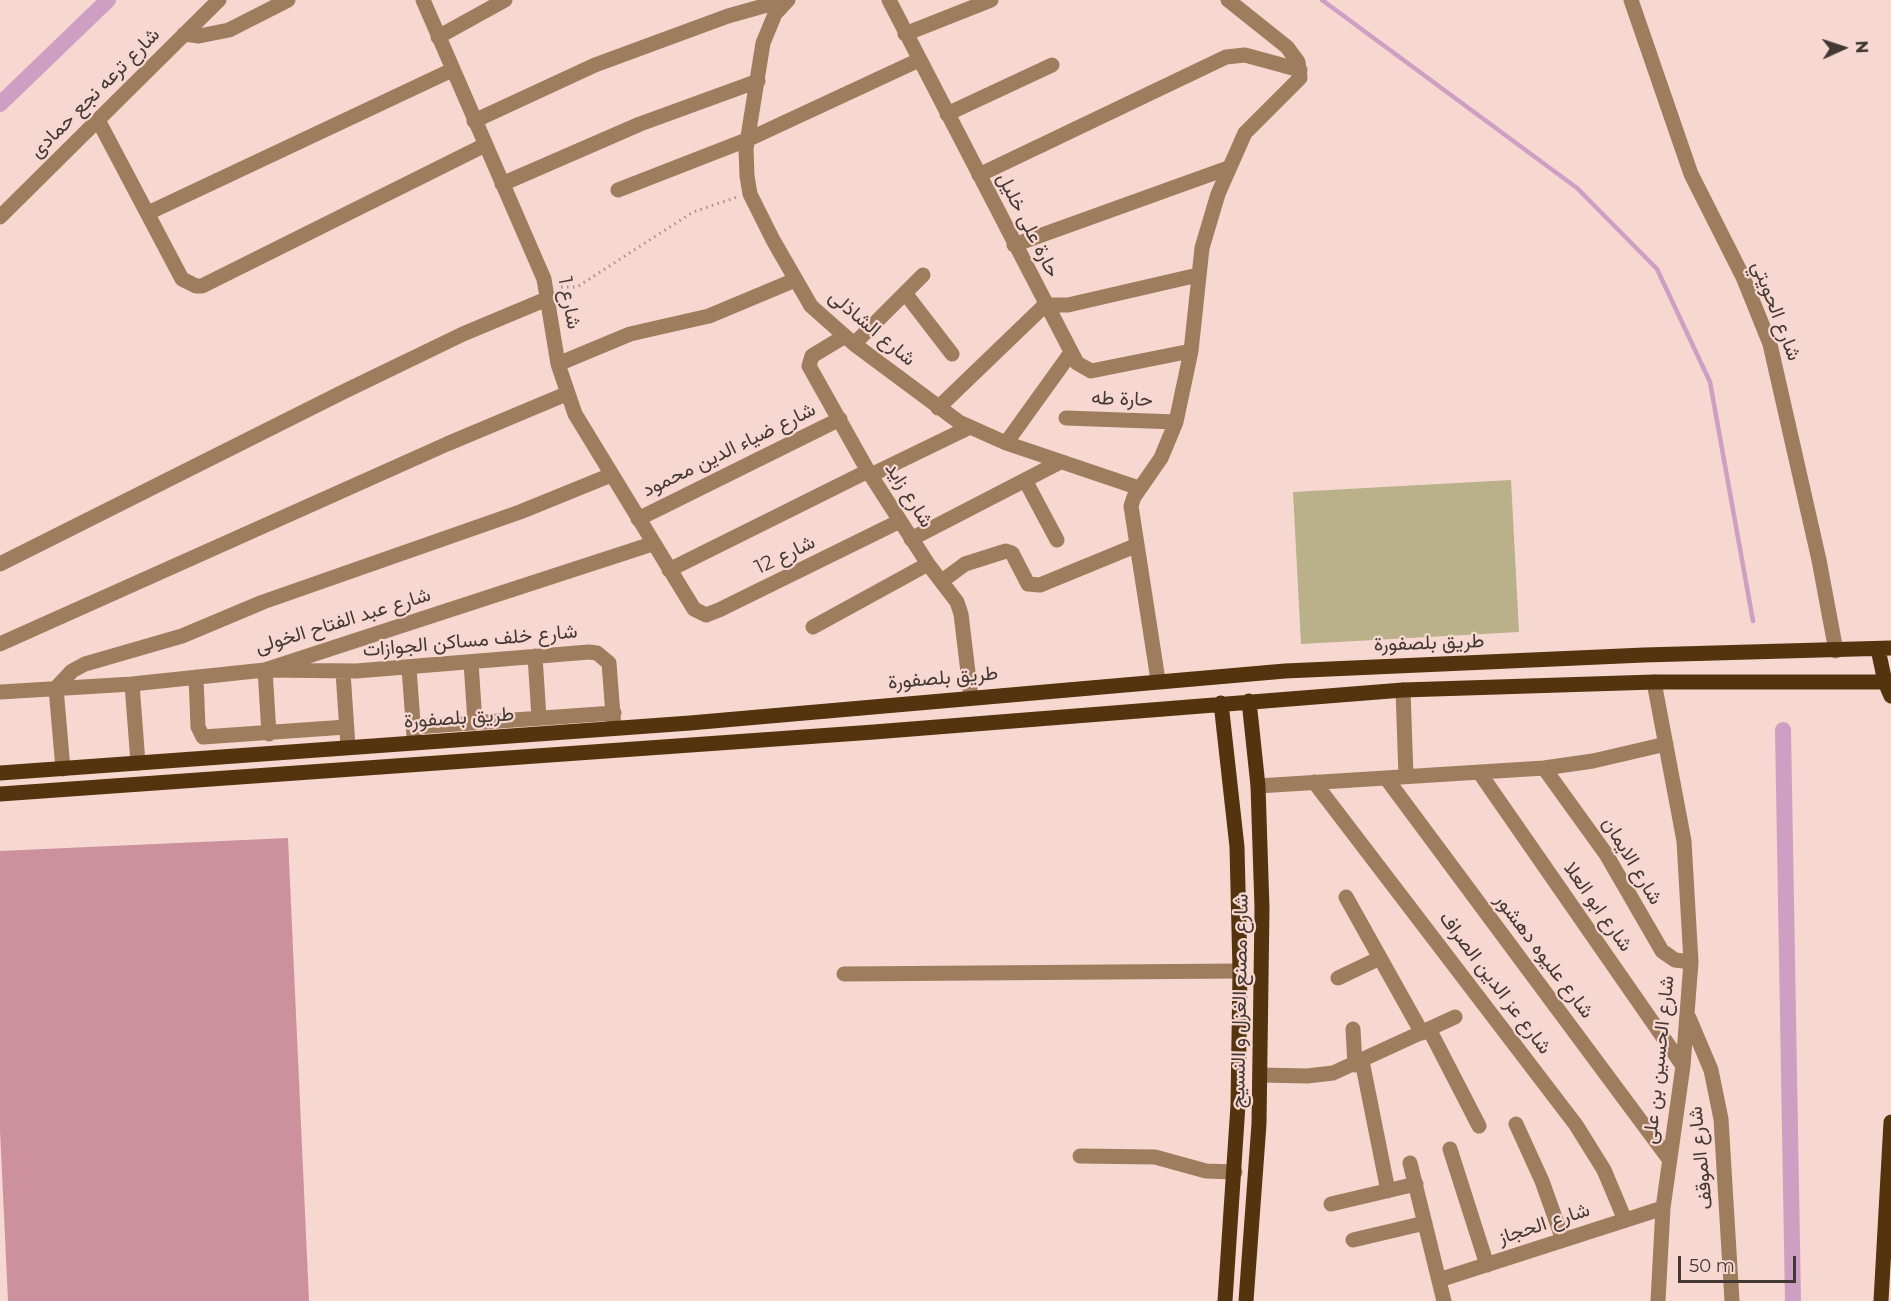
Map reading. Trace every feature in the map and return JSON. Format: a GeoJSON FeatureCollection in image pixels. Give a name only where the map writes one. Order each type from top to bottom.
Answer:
{"type":"FeatureCollection","features":[{"type":"Feature","properties":{"kind":"main road","name":"طريق بلصفورة"},"geometry":{"type":"LineString","coordinates":[[0,773],[348,747],[414,735],[614,720],[872,706],[1158,680],[1411,664],[1885,649]]}},
{"type":"Feature","properties":{"kind":"main road"},"geometry":{"type":"LineString","coordinates":[[0,794],[874,732],[1403,690],[1729,681],[1813,681],[1889,686],[1885,649]]}},
{"type":"Feature","properties":{"kind":"main road","name":"شارع مصنع الغزل و النسيج"},"geometry":{"type":"LineString","coordinates":[[1246,1298],[1261,1076],[1262,970],[1261,846],[1258,786],[1249,701]]}},
{"type":"Feature","properties":{"kind":"main road","name":"شارع مصنع الغزل و النسيج"},"geometry":{"type":"LineString","coordinates":[[1221,703],[1237,847],[1239,971],[1235,1172],[1222,1299]]}},
{"type":"Feature","properties":{"kind":"main road"},"geometry":{"type":"LineString","coordinates":[[872,706],[874,732]]}},
{"type":"Feature","properties":{"kind":"main road"},"geometry":{"type":"LineString","coordinates":[[1237,847],[1261,846]]}},
{"type":"Feature","properties":{"kind":"main road"},"geometry":{"type":"LineString","coordinates":[[1239,971],[1262,970]]}},
{"type":"Feature","properties":{"kind":"main road"},"geometry":{"type":"LineString","coordinates":[[1881,1301],[1891,1122]]}},
{"type":"Feature","properties":{"kind":"main road"},"geometry":{"type":"LineString","coordinates":[[1235,1172],[1256,1172]]}},
{"type":"Feature","properties":{"kind":"main road"},"geometry":{"type":"LineString","coordinates":[[1222,1299],[1246,1298]]}},
{"type":"Feature","properties":{"kind":"street","name":"شارع ترعه نجع حمادى"},"geometry":{"type":"LineString","coordinates":[[0,217],[219,0]]}},
{"type":"Feature","properties":{"kind":"street"},"geometry":{"type":"LineString","coordinates":[[184,34],[207,35],[229,30],[288,0]]}},
{"type":"Feature","properties":{"kind":"street","name":"شارع 1"},"geometry":{"type":"LineString","coordinates":[[423,0],[548,293],[558,364],[566,394],[586,436],[691,604]]}},
{"type":"Feature","properties":{"kind":"street"},"geometry":{"type":"LineString","coordinates":[[438,37],[505,0]]}},
{"type":"Feature","properties":{"kind":"street"},"geometry":{"type":"LineString","coordinates":[[474,121],[595,65],[728,16],[787,0]]}},
{"type":"Feature","properties":{"kind":"street","name":"شارع الشاذلى"},"geometry":{"type":"LineString","coordinates":[[787,0],[775,14],[763,43],[746,160],[750,194],[811,306],[850,340],[938,408],[970,427],[1006,443],[1139,488]]}},
{"type":"Feature","properties":{"kind":"street","name":"حارة على خليل"},"geometry":{"type":"LineString","coordinates":[[889,0],[1070,354],[1083,368],[1091,371],[1191,351]]}},
{"type":"Feature","properties":{"kind":"street"},"geometry":{"type":"LineString","coordinates":[[905,34],[991,0]]}},
{"type":"Feature","properties":{"kind":"street"},"geometry":{"type":"LineString","coordinates":[[1158,680],[1135,546],[1131,506],[1139,488],[1161,458],[1176,423],[1191,351],[1198,275],[1209,220],[1228,168],[1245,133],[1296,84],[1300,70],[1298,62],[1287,47],[1228,0]]}},
{"type":"Feature","properties":{"kind":"street","name":"شارع الحويتي"},"geometry":{"type":"LineString","coordinates":[[1631,0],[1691,174],[1743,277],[1770,344],[1817,549],[1836,651]]}},
{"type":"Feature","properties":{"kind":"street"},"geometry":{"type":"LineString","coordinates":[[979,175],[1226,57],[1245,55],[1300,70]]}},
{"type":"Feature","properties":{"kind":"street"},"geometry":{"type":"LineString","coordinates":[[618,190],[749,139],[919,60]]}},
{"type":"Feature","properties":{"kind":"street"},"geometry":{"type":"LineString","coordinates":[[947,114],[1052,65]]}},
{"type":"Feature","properties":{"kind":"street"},"geometry":{"type":"LineString","coordinates":[[148,213],[452,70]]}},
{"type":"Feature","properties":{"kind":"street"},"geometry":{"type":"LineString","coordinates":[[502,184],[640,124],[758,81]]}},
{"type":"Feature","properties":{"kind":"street"},"geometry":{"type":"LineString","coordinates":[[98,120],[182,279],[189,284],[202,286],[485,145]]}},
{"type":"Feature","properties":{"kind":"street"},"geometry":{"type":"LineString","coordinates":[[1014,245],[1228,168]]}},
{"type":"Feature","properties":{"kind":"street"},"geometry":{"type":"LineString","coordinates":[[850,340],[923,275]]}},
{"type":"Feature","properties":{"kind":"street"},"geometry":{"type":"LineString","coordinates":[[938,408],[1045,305],[1068,304],[1198,275]]}},
{"type":"Feature","properties":{"kind":"street"},"geometry":{"type":"LineString","coordinates":[[558,364],[630,334],[709,316],[795,280]]}},
{"type":"Feature","properties":{"kind":"street"},"geometry":{"type":"LineString","coordinates":[[0,564],[381,373],[548,293]]}},
{"type":"Feature","properties":{"kind":"street"},"geometry":{"type":"LineString","coordinates":[[905,293],[952,354]]}},
{"type":"Feature","properties":{"kind":"street","name":"شارع زايد"},"geometry":{"type":"LineString","coordinates":[[850,340],[809,360],[808,366],[900,521],[928,564],[957,602],[961,614],[970,697]]}},
{"type":"Feature","properties":{"kind":"street"},"geometry":{"type":"LineString","coordinates":[[1006,443],[1070,354]]}},
{"type":"Feature","properties":{"kind":"street"},"geometry":{"type":"LineString","coordinates":[[0,644],[447,444],[566,394]]}},
{"type":"Feature","properties":{"kind":"street","name":"حارة طه"},"geometry":{"type":"LineString","coordinates":[[1066,418],[1176,423]]}},
{"type":"Feature","properties":{"kind":"street","name":"شارع ضياء الدين محمود"},"geometry":{"type":"LineString","coordinates":[[638,519],[840,419]]}},
{"type":"Feature","properties":{"kind":"street"},"geometry":{"type":"LineString","coordinates":[[669,570],[970,427]]}},
{"type":"Feature","properties":{"kind":"street"},"geometry":{"type":"LineString","coordinates":[[912,539],[1060,462]]}},
{"type":"Feature","properties":{"kind":"street"},"geometry":{"type":"LineString","coordinates":[[63,769],[56,688],[72,671],[85,664],[182,636],[263,602],[520,512],[611,475]]}},
{"type":"Feature","properties":{"kind":"street"},"geometry":{"type":"LineString","coordinates":[[1025,480],[1057,540]]}},
{"type":"Feature","properties":{"kind":"street","name":"شارع 12"},"geometry":{"type":"LineString","coordinates":[[691,604],[699,614],[713,613],[900,521]]}},
{"type":"Feature","properties":{"kind":"street","name":"شارع عبد الفتاح الخولى"},"geometry":{"type":"LineString","coordinates":[[0,692],[132,684],[265,670],[652,544]]}},
{"type":"Feature","properties":{"kind":"street"},"geometry":{"type":"LineString","coordinates":[[942,581],[965,564],[1006,551],[1012,553],[1029,584],[1040,585],[1135,546]]}},
{"type":"Feature","properties":{"kind":"street"},"geometry":{"type":"LineString","coordinates":[[813,627],[928,564]]}},
{"type":"Feature","properties":{"kind":"street","name":"شارع خلف مساكن الجوازات"},"geometry":{"type":"LineString","coordinates":[[265,670],[343,672],[589,652],[604,657],[611,670],[614,720]]}},
{"type":"Feature","properties":{"kind":"street"},"geometry":{"type":"LineString","coordinates":[[535,656],[539,718]]}},
{"type":"Feature","properties":{"kind":"street"},"geometry":{"type":"LineString","coordinates":[[471,662],[476,723]]}},
{"type":"Feature","properties":{"kind":"street"},"geometry":{"type":"LineString","coordinates":[[409,668],[414,735],[476,723],[539,718],[614,720]]}},
{"type":"Feature","properties":{"kind":"street"},"geometry":{"type":"LineString","coordinates":[[265,670],[269,734]]}},
{"type":"Feature","properties":{"kind":"street"},"geometry":{"type":"LineString","coordinates":[[343,672],[348,747]]}},
{"type":"Feature","properties":{"kind":"street"},"geometry":{"type":"LineString","coordinates":[[196,677],[198,726],[203,737],[346,728]]}},
{"type":"Feature","properties":{"kind":"street","name":"شارع الحسين بن على"},"geometry":{"type":"LineString","coordinates":[[1654,682],[1684,841],[1690,962],[1683,1066],[1663,1208],[1658,1301]]}},
{"type":"Feature","properties":{"kind":"street"},"geometry":{"type":"LineString","coordinates":[[132,684],[138,763]]}},
{"type":"Feature","properties":{"kind":"street"},"geometry":{"type":"LineString","coordinates":[[1403,690],[1406,776]]}},
{"type":"Feature","properties":{"kind":"street"},"geometry":{"type":"LineString","coordinates":[[1258,786],[1544,768],[1593,761],[1666,744]]}},
{"type":"Feature","properties":{"kind":"street","name":"شارع الايمان"},"geometry":{"type":"LineString","coordinates":[[1544,768],[1606,854],[1662,951],[1675,960],[1690,962]]}},
{"type":"Feature","properties":{"kind":"street","name":"شارع ابو العلا"},"geometry":{"type":"LineString","coordinates":[[1479,772],[1683,1066]]}},
{"type":"Feature","properties":{"kind":"street","name":"شارع عليوه دهشور"},"geometry":{"type":"LineString","coordinates":[[1386,778],[1669,1159]]}},
{"type":"Feature","properties":{"kind":"street","name":"شارع عز الدين الصراف"},"geometry":{"type":"LineString","coordinates":[[1314,782],[1576,1125],[1604,1170],[1625,1220]]}},
{"type":"Feature","properties":{"kind":"street"},"geometry":{"type":"LineString","coordinates":[[1346,897],[1479,1126]]}},
{"type":"Feature","properties":{"kind":"street"},"geometry":{"type":"LineString","coordinates":[[1338,978],[1380,958]]}},
{"type":"Feature","properties":{"kind":"street"},"geometry":{"type":"LineString","coordinates":[[844,974],[1239,971]]}},
{"type":"Feature","properties":{"kind":"street","name":"شارع الموقف"},"geometry":{"type":"LineString","coordinates":[[1688,1015],[1711,1070],[1721,1119],[1732,1301]]}},
{"type":"Feature","properties":{"kind":"street"},"geometry":{"type":"LineString","coordinates":[[1261,1076],[1320,1075],[1358,1063],[1455,1017]]}},
{"type":"Feature","properties":{"kind":"street"},"geometry":{"type":"LineString","coordinates":[[1353,1029],[1358,1063],[1388,1191]]}},
{"type":"Feature","properties":{"kind":"street"},"geometry":{"type":"LineString","coordinates":[[1516,1124],[1542,1181],[1563,1240]]}},
{"type":"Feature","properties":{"kind":"street"},"geometry":{"type":"LineString","coordinates":[[1450,1149],[1486,1265]]}},
{"type":"Feature","properties":{"kind":"street"},"geometry":{"type":"LineString","coordinates":[[1080,1156],[1155,1157],[1206,1171],[1235,1172]]}},
{"type":"Feature","properties":{"kind":"street"},"geometry":{"type":"LineString","coordinates":[[1410,1163],[1444,1301]]}},
{"type":"Feature","properties":{"kind":"street"},"geometry":{"type":"LineString","coordinates":[[1331,1204],[1416,1184]]}},
{"type":"Feature","properties":{"kind":"street","name":"شارع الحجاز"},"geometry":{"type":"LineString","coordinates":[[1439,1280],[1663,1208]]}},
{"type":"Feature","properties":{"kind":"street"},"geometry":{"type":"LineString","coordinates":[[1353,1240],[1425,1223]]}},
{"type":"Feature","properties":{"kind":"path"},"geometry":{"type":"LineString","coordinates":[[548,293],[578,287],[693,212],[726,199],[750,194]]}},
{"type":"Feature","properties":{"kind":"shaded area"},"geometry":{"type":"Polygon","coordinates":[[[1511,480],[1519,632],[1301,644],[1293,492],[1511,480]]]}},
{"type":"Feature","properties":{"kind":"building"},"geometry":{"type":"Polygon","coordinates":[[[288,838],[309,1301],[8,1301],[0,1130],[0,851],[288,838]]]}},
{"type":"Feature","properties":{"kind":"waterway"},"geometry":{"type":"LineString","coordinates":[[0,104],[108,0]]}},
{"type":"Feature","properties":{"kind":"waterway"},"geometry":{"type":"LineString","coordinates":[[1322,0],[1577,188],[1657,269],[1710,382],[1753,621]]}},
{"type":"Feature","properties":{"kind":"waterway"},"geometry":{"type":"LineString","coordinates":[[1783,730],[1793,1301]]}}]}
